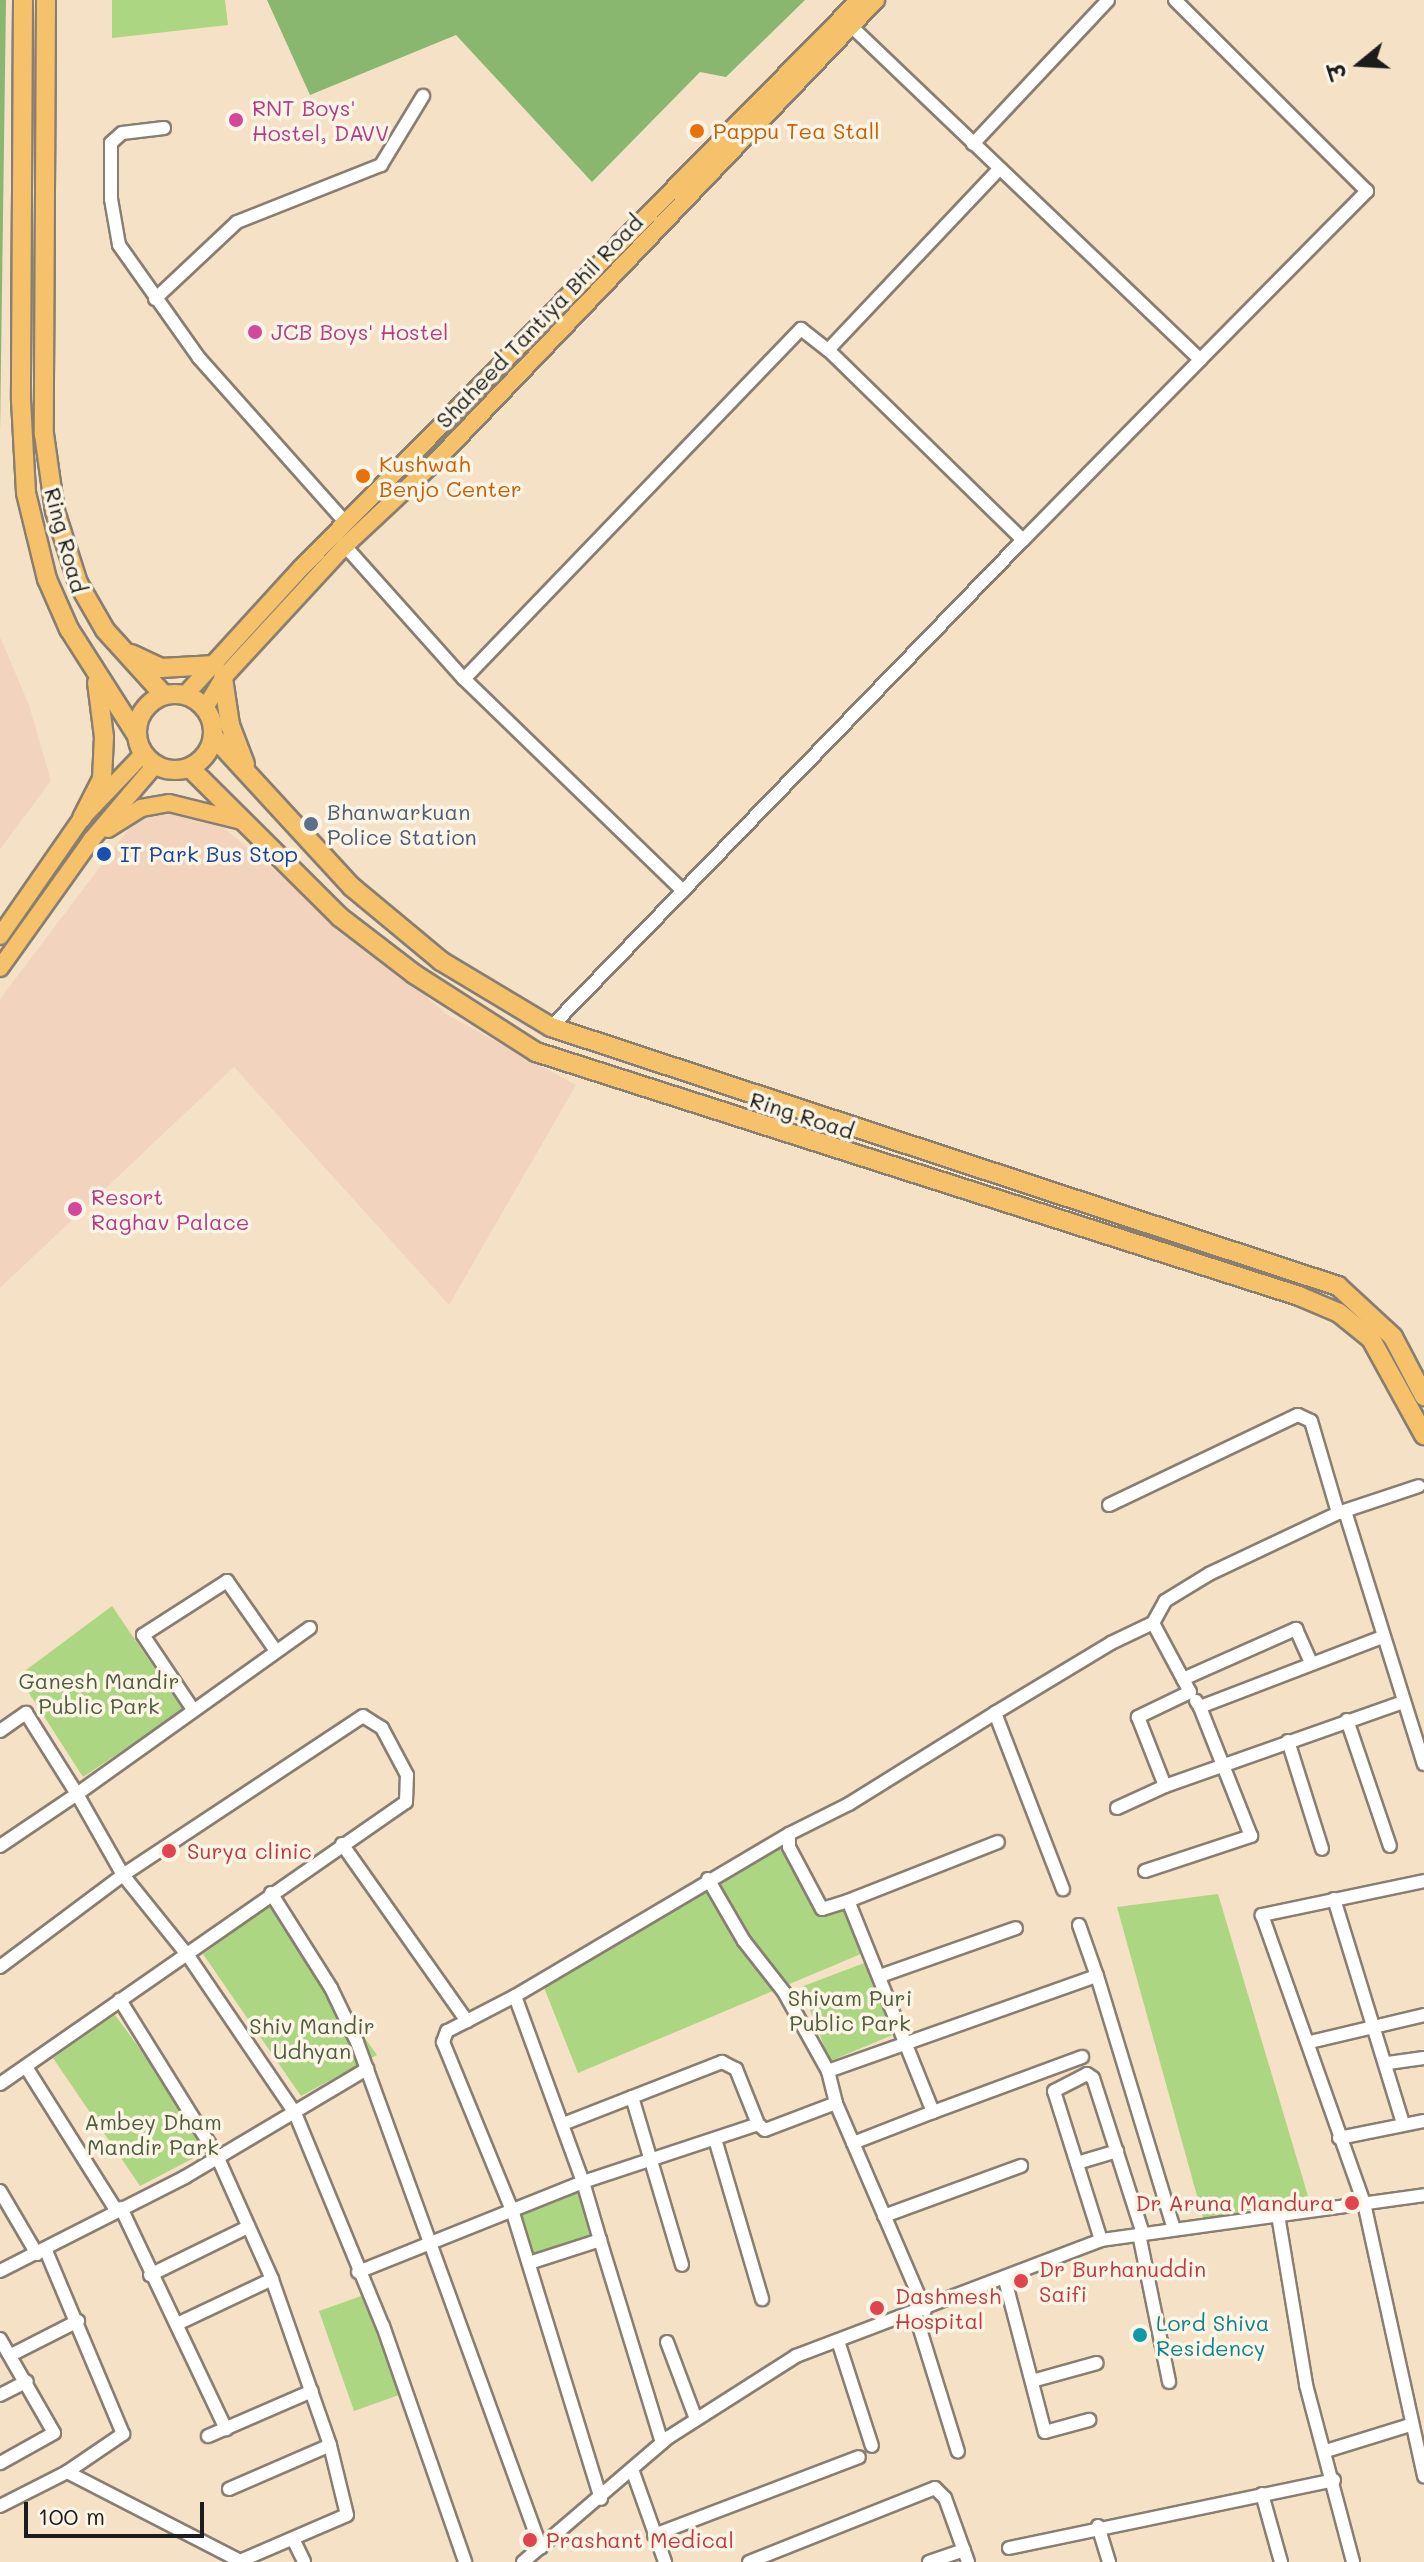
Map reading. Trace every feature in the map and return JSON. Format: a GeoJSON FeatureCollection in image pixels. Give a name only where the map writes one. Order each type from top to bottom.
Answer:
{"type":"FeatureCollection","features":[{"type":"Feature","properties":{"kind":"highway","name":"Ring Road"},"geometry":{"type":"LineString","coordinates":[[23,0],[21,400],[26,493],[47,579],[96,674],[136,734]]}},
{"type":"Feature","properties":{"kind":"highway","name":"Ring Road"},"geometry":{"type":"LineString","coordinates":[[46,0],[44,434],[55,511],[78,583],[98,619],[131,663],[164,695]]}},
{"type":"Feature","properties":{"kind":"highway"},"geometry":{"type":"LineString","coordinates":[[55,511],[94,600],[131,654],[161,668],[219,671],[230,725],[251,778]]}},
{"type":"Feature","properties":{"kind":"highway"},"geometry":{"type":"LineString","coordinates":[[82,818],[102,779],[104,737],[96,674]]}},
{"type":"Feature","properties":{"kind":"highway"},"geometry":{"type":"LineString","coordinates":[[164,695],[185,695],[205,708],[213,736],[206,755],[190,768],[173,771],[149,760],[136,734],[143,710],[164,695]]}},
{"type":"Feature","properties":{"kind":"highway","name":"Ring Road"},"geometry":{"type":"LineString","coordinates":[[213,736],[352,887],[430,952],[551,1027],[1338,1286],[1393,1337],[1424,1396]]}},
{"type":"Feature","properties":{"kind":"highway","name":"Ring Road"},"geometry":{"type":"LineString","coordinates":[[190,768],[340,917],[414,974],[536,1052],[1339,1313],[1371,1339],[1424,1435]]}},
{"type":"Feature","properties":{"kind":"main road","name":"Shaheed Tantiya Bhil Road"},"geometry":{"type":"LineString","coordinates":[[185,695],[219,671],[437,460],[851,26],[866,2]]}},
{"type":"Feature","properties":{"kind":"main road","name":"Shaheed Tantiya Bhil Road"},"geometry":{"type":"LineString","coordinates":[[205,708],[219,671],[346,523],[866,2]]}},
{"type":"Feature","properties":{"kind":"main road"},"geometry":{"type":"LineString","coordinates":[[0,936],[82,818],[149,760]]}},
{"type":"Feature","properties":{"kind":"main road"},"geometry":{"type":"LineString","coordinates":[[0,968],[149,760]]}},
{"type":"Feature","properties":{"kind":"main road"},"geometry":{"type":"LineString","coordinates":[[92,839],[141,808],[169,803],[242,821]]}},
{"type":"Feature","properties":{"kind":"street"},"geometry":{"type":"LineString","coordinates":[[973,144],[1108,0]]}},
{"type":"Feature","properties":{"kind":"street"},"geometry":{"type":"LineString","coordinates":[[551,1027],[1367,191],[1175,0]]}},
{"type":"Feature","properties":{"kind":"street"},"geometry":{"type":"LineString","coordinates":[[851,26],[1200,360]]}},
{"type":"Feature","properties":{"kind":"street"},"geometry":{"type":"LineString","coordinates":[[155,299],[237,222],[381,165],[423,96]]}},
{"type":"Feature","properties":{"kind":"street"},"geometry":{"type":"LineString","coordinates":[[164,128],[122,133],[111,143],[111,199],[119,245],[199,358],[346,523]]}},
{"type":"Feature","properties":{"kind":"street"},"geometry":{"type":"LineString","coordinates":[[828,350],[999,169]]}},
{"type":"Feature","properties":{"kind":"street"},"geometry":{"type":"LineString","coordinates":[[464,679],[801,329],[828,350],[1023,540]]}},
{"type":"Feature","properties":{"kind":"street"},"geometry":{"type":"LineString","coordinates":[[345,546],[464,679],[683,891]]}},
{"type":"Feature","properties":{"kind":"street"},"geometry":{"type":"LineString","coordinates":[[1109,1505],[1298,1415],[1311,1421],[1424,1764]]}},
{"type":"Feature","properties":{"kind":"street"},"geometry":{"type":"LineString","coordinates":[[601,2499],[513,2213],[443,2042],[447,2031],[515,1996],[708,1879],[849,1804],[1111,1643],[1153,1623],[1165,1601],[1209,1574],[1341,1512],[1422,1485],[1424,1500]]}},
{"type":"Feature","properties":{"kind":"street"},"geometry":{"type":"LineString","coordinates":[[192,1708],[143,1635],[227,1581],[276,1651]]}},
{"type":"Feature","properties":{"kind":"street"},"geometry":{"type":"LineString","coordinates":[[1145,1871],[1251,1836],[1200,1707],[1153,1623]]}},
{"type":"Feature","properties":{"kind":"street"},"geometry":{"type":"LineString","coordinates":[[2,1841],[77,1794],[192,1708],[310,1628]]}},
{"type":"Feature","properties":{"kind":"street"},"geometry":{"type":"LineString","coordinates":[[1183,1679],[1296,1629],[1311,1663]]}},
{"type":"Feature","properties":{"kind":"street"},"geometry":{"type":"LineString","coordinates":[[1200,1707],[1382,1637]]}},
{"type":"Feature","properties":{"kind":"street"},"geometry":{"type":"LineString","coordinates":[[1165,1786],[1138,1717],[1190,1692]]}},
{"type":"Feature","properties":{"kind":"street"},"geometry":{"type":"LineString","coordinates":[[1117,1808],[1224,1764],[1404,1702]]}},
{"type":"Feature","properties":{"kind":"street"},"geometry":{"type":"LineString","coordinates":[[0,1731],[26,1713],[123,1875],[189,1957],[295,2113],[358,2272],[383,2326],[465,2562]]}},
{"type":"Feature","properties":{"kind":"street"},"geometry":{"type":"LineString","coordinates":[[995,1713],[1063,1889]]}},
{"type":"Feature","properties":{"kind":"street"},"geometry":{"type":"LineString","coordinates":[[0,1967],[123,1875],[363,1716],[382,1728],[407,1775],[406,1802],[271,1893],[189,1957],[120,2000],[0,2084]]}},
{"type":"Feature","properties":{"kind":"street"},"geometry":{"type":"LineString","coordinates":[[1347,1720],[1390,1846]]}},
{"type":"Feature","properties":{"kind":"street"},"geometry":{"type":"LineString","coordinates":[[1288,1741],[1322,1849]]}},
{"type":"Feature","properties":{"kind":"street"},"geometry":{"type":"LineString","coordinates":[[789,1834],[789,1847],[822,1909],[998,1842]]}},
{"type":"Feature","properties":{"kind":"street"},"geometry":{"type":"LineString","coordinates":[[342,1844],[467,2021]]}},
{"type":"Feature","properties":{"kind":"street"},"geometry":{"type":"LineString","coordinates":[[708,1879],[744,1941],[784,1992],[828,2071],[836,2103],[920,2311],[958,2452]]}},
{"type":"Feature","properties":{"kind":"street"},"geometry":{"type":"LineString","coordinates":[[1424,1881],[1262,1915],[1310,2042],[1339,2138],[1364,2203],[1410,2425],[1424,2476]]}},
{"type":"Feature","properties":{"kind":"street"},"geometry":{"type":"LineString","coordinates":[[271,1893],[331,1988],[367,2069],[541,2548]]}},
{"type":"Feature","properties":{"kind":"street"},"geometry":{"type":"LineString","coordinates":[[1334,1899],[1388,2063],[1403,2123]]}},
{"type":"Feature","properties":{"kind":"street"},"geometry":{"type":"LineString","coordinates":[[848,1901],[933,2112]]}},
{"type":"Feature","properties":{"kind":"street"},"geometry":{"type":"LineString","coordinates":[[1079,1925],[1174,2229]]}},
{"type":"Feature","properties":{"kind":"street"},"geometry":{"type":"LineString","coordinates":[[880,1976],[1016,1928]]}},
{"type":"Feature","properties":{"kind":"street"},"geometry":{"type":"LineString","coordinates":[[828,2071],[1097,1976]]}},
{"type":"Feature","properties":{"kind":"street"},"geometry":{"type":"LineString","coordinates":[[515,1996],[583,2182],[662,2443]]}},
{"type":"Feature","properties":{"kind":"street"},"geometry":{"type":"LineString","coordinates":[[67,2472],[240,2561],[347,2515],[330,2445],[272,2279],[246,2228],[217,2156],[120,2000]]}},
{"type":"Feature","properties":{"kind":"street"},"geometry":{"type":"LineString","coordinates":[[1310,2042],[1424,2015]]}},
{"type":"Feature","properties":{"kind":"street"},"geometry":{"type":"LineString","coordinates":[[853,2143],[1082,2057]]}},
{"type":"Feature","properties":{"kind":"street"},"geometry":{"type":"LineString","coordinates":[[1388,2063],[1424,2058]]}},
{"type":"Feature","properties":{"kind":"street"},"geometry":{"type":"LineString","coordinates":[[563,2124],[695,2069],[729,2063],[736,2069],[758,2124],[765,2130],[836,2103]]}},
{"type":"Feature","properties":{"kind":"street"},"geometry":{"type":"LineString","coordinates":[[26,2067],[119,2209],[226,2429]]}},
{"type":"Feature","properties":{"kind":"street"},"geometry":{"type":"LineString","coordinates":[[0,2271],[41,2253],[295,2113],[367,2069]]}},
{"type":"Feature","properties":{"kind":"street"},"geometry":{"type":"LineString","coordinates":[[1101,2240],[1054,2091],[1087,2074],[1093,2078],[1141,2234],[1169,2382]]}},
{"type":"Feature","properties":{"kind":"street"},"geometry":{"type":"LineString","coordinates":[[632,2097],[682,2265]]}},
{"type":"Feature","properties":{"kind":"street"},"geometry":{"type":"LineString","coordinates":[[1339,2138],[1424,2121]]}},
{"type":"Feature","properties":{"kind":"street"},"geometry":{"type":"LineString","coordinates":[[358,2272],[513,2213],[583,2182],[653,2162],[758,2124]]}},
{"type":"Feature","properties":{"kind":"street"},"geometry":{"type":"LineString","coordinates":[[715,2139],[762,2299]]}},
{"type":"Feature","properties":{"kind":"street"},"geometry":{"type":"LineString","coordinates":[[1077,2163],[1117,2151]]}},
{"type":"Feature","properties":{"kind":"street"},"geometry":{"type":"LineString","coordinates":[[884,2216],[1021,2166]]}},
{"type":"Feature","properties":{"kind":"street"},"geometry":{"type":"LineString","coordinates":[[0,2191],[41,2253],[78,2321],[123,2434],[67,2472],[0,2506]]}},
{"type":"Feature","properties":{"kind":"street"},"geometry":{"type":"LineString","coordinates":[[523,2562],[633,2472],[662,2443],[696,2419],[760,2375],[838,2341],[1005,2280],[1101,2240],[1424,2195]]}},
{"type":"Feature","properties":{"kind":"street"},"geometry":{"type":"LineString","coordinates":[[1278,2215],[1306,2385],[1334,2480],[1353,2562]]}},
{"type":"Feature","properties":{"kind":"street"},"geometry":{"type":"LineString","coordinates":[[150,2275],[246,2228]]}},
{"type":"Feature","properties":{"kind":"street"},"geometry":{"type":"LineString","coordinates":[[529,2263],[600,2240]]}},
{"type":"Feature","properties":{"kind":"street"},"geometry":{"type":"LineString","coordinates":[[177,2324],[272,2279]]}},
{"type":"Feature","properties":{"kind":"street"},"geometry":{"type":"LineString","coordinates":[[1005,2280],[1045,2432],[1089,2420]]}},
{"type":"Feature","properties":{"kind":"street"},"geometry":{"type":"LineString","coordinates":[[13,2354],[78,2321]]}},
{"type":"Feature","properties":{"kind":"street"},"geometry":{"type":"LineString","coordinates":[[0,2339],[13,2354],[54,2433],[0,2463]]}},
{"type":"Feature","properties":{"kind":"street"},"geometry":{"type":"LineString","coordinates":[[838,2341],[872,2446]]}},
{"type":"Feature","properties":{"kind":"street"},"geometry":{"type":"LineString","coordinates":[[667,2342],[696,2419]]}},
{"type":"Feature","properties":{"kind":"street"},"geometry":{"type":"LineString","coordinates":[[1032,2381],[1097,2363]]}},
{"type":"Feature","properties":{"kind":"street"},"geometry":{"type":"LineString","coordinates":[[0,2395],[27,2381]]}},
{"type":"Feature","properties":{"kind":"street"},"geometry":{"type":"LineString","coordinates":[[208,2436],[312,2391]]}},
{"type":"Feature","properties":{"kind":"street"},"geometry":{"type":"LineString","coordinates":[[1326,2451],[1410,2425]]}},
{"type":"Feature","properties":{"kind":"street"},"geometry":{"type":"LineString","coordinates":[[229,2489],[330,2445]]}},
{"type":"Feature","properties":{"kind":"street"},"geometry":{"type":"LineString","coordinates":[[654,2535],[859,2457]]}},
{"type":"Feature","properties":{"kind":"street"},"geometry":{"type":"LineString","coordinates":[[633,2472],[665,2562]]}},
{"type":"Feature","properties":{"kind":"street"},"geometry":{"type":"LineString","coordinates":[[1009,2548],[1098,2526],[1334,2480]]}},
{"type":"Feature","properties":{"kind":"street"},"geometry":{"type":"LineString","coordinates":[[749,2562],[935,2488],[945,2498],[966,2556],[929,2562]]}},
{"type":"Feature","properties":{"kind":"street"},"geometry":{"type":"LineString","coordinates":[[1262,2494],[1281,2562]]}},
{"type":"Feature","properties":{"kind":"street"},"geometry":{"type":"LineString","coordinates":[[1098,2526],[1109,2562]]}},
{"type":"Feature","properties":{"kind":"street"},"geometry":{"type":"LineString","coordinates":[[293,2539],[304,2562]]}},
{"type":"Feature","properties":{"kind":"shaded area"},"geometry":{"type":"Polygon","coordinates":[[[0,637],[29,705],[51,781],[0,849],[0,637]]]}},
{"type":"Feature","properties":{"kind":"shaded area"},"geometry":{"type":"Polygon","coordinates":[[[193,802],[448,1015],[576,1085],[449,1305],[234,1067],[0,1288],[0,999],[137,818],[165,805],[193,802]]]}},
{"type":"Feature","properties":{"kind":"green space"},"geometry":{"type":"Polygon","coordinates":[[[0,0],[6,0],[0,432],[0,0]]]}},
{"type":"Feature","properties":{"kind":"green space"},"geometry":{"type":"Polygon","coordinates":[[[112,0],[225,0],[228,25],[112,38],[112,0]]]}},
{"type":"Feature","properties":{"kind":"green space"},"geometry":{"type":"Polygon","coordinates":[[[267,0],[805,0],[726,77],[700,72],[592,182],[456,35],[310,95],[267,0]]]}},
{"type":"Feature","properties":{"kind":"green space","name":"Ganesh Mandir Public Park"},"geometry":{"type":"Polygon","coordinates":[[[112,1606],[183,1710],[83,1777],[18,1676],[112,1606]]]}},
{"type":"Feature","properties":{"kind":"green space"},"geometry":{"type":"Polygon","coordinates":[[[782,1843],[816,1911],[848,1910],[868,1951],[578,2073],[543,1985],[782,1843]]]}},
{"type":"Feature","properties":{"kind":"green space"},"geometry":{"type":"Polygon","coordinates":[[[1218,1894],[1308,2196],[1204,2221],[1117,1907],[1218,1894]]]}},
{"type":"Feature","properties":{"kind":"green space","name":"Shiv Mandir Udhyan"},"geometry":{"type":"Polygon","coordinates":[[[270,1905],[377,2055],[301,2096],[203,1954],[270,1905]]]}},
{"type":"Feature","properties":{"kind":"green space","name":"Shivam Puri Public Park"},"geometry":{"type":"Polygon","coordinates":[[[872,1960],[900,2032],[830,2061],[801,1987],[872,1960]]]}},
{"type":"Feature","properties":{"kind":"green space","name":"Ambey Dham Mandir Park"},"geometry":{"type":"Polygon","coordinates":[[[115,2015],[213,2148],[140,2186],[53,2058],[115,2015]]]}},
{"type":"Feature","properties":{"kind":"green space"},"geometry":{"type":"Polygon","coordinates":[[[577,2191],[593,2233],[532,2258],[515,2215],[577,2191]]]}},
{"type":"Feature","properties":{"kind":"green space"},"geometry":{"type":"Polygon","coordinates":[[[364,2295],[399,2395],[354,2411],[319,2311],[364,2295]]]}},
{"type":"Feature","properties":{"kind":"place","name":"RNT Boys' Hostel, DAVV"},"geometry":{"type":"Point","coordinates":[236,120]}},
{"type":"Feature","properties":{"kind":"place","name":"Pappu Tea Stall"},"geometry":{"type":"Point","coordinates":[697,131]}},
{"type":"Feature","properties":{"kind":"place","name":"JCB Boys' Hostel"},"geometry":{"type":"Point","coordinates":[255,332]}},
{"type":"Feature","properties":{"kind":"place","name":"Kushwah Benjo Center"},"geometry":{"type":"Point","coordinates":[363,476]}},
{"type":"Feature","properties":{"kind":"place","name":"Bhanwarkuan Police Station"},"geometry":{"type":"Point","coordinates":[311,824]}},
{"type":"Feature","properties":{"kind":"place","name":"IT Park Bus Stop"},"geometry":{"type":"Point","coordinates":[104,854]}},
{"type":"Feature","properties":{"kind":"place","name":"Resort Raghav Palace"},"geometry":{"type":"Point","coordinates":[75,1209]}},
{"type":"Feature","properties":{"kind":"place","name":"Surya clinic"},"geometry":{"type":"Point","coordinates":[169,1851]}},
{"type":"Feature","properties":{"kind":"place","name":"Dr Aruna Mandura"},"geometry":{"type":"Point","coordinates":[1352,2203]}},
{"type":"Feature","properties":{"kind":"place","name":"Dr Burhanuddin Saifi"},"geometry":{"type":"Point","coordinates":[1021,2281]}},
{"type":"Feature","properties":{"kind":"place","name":"Dashmesh Hospital"},"geometry":{"type":"Point","coordinates":[877,2308]}},
{"type":"Feature","properties":{"kind":"place","name":"Lord Shiva Residency"},"geometry":{"type":"Point","coordinates":[1140,2335]}},
{"type":"Feature","properties":{"kind":"place","name":"Prashant Medical"},"geometry":{"type":"Point","coordinates":[530,2540]}}]}
